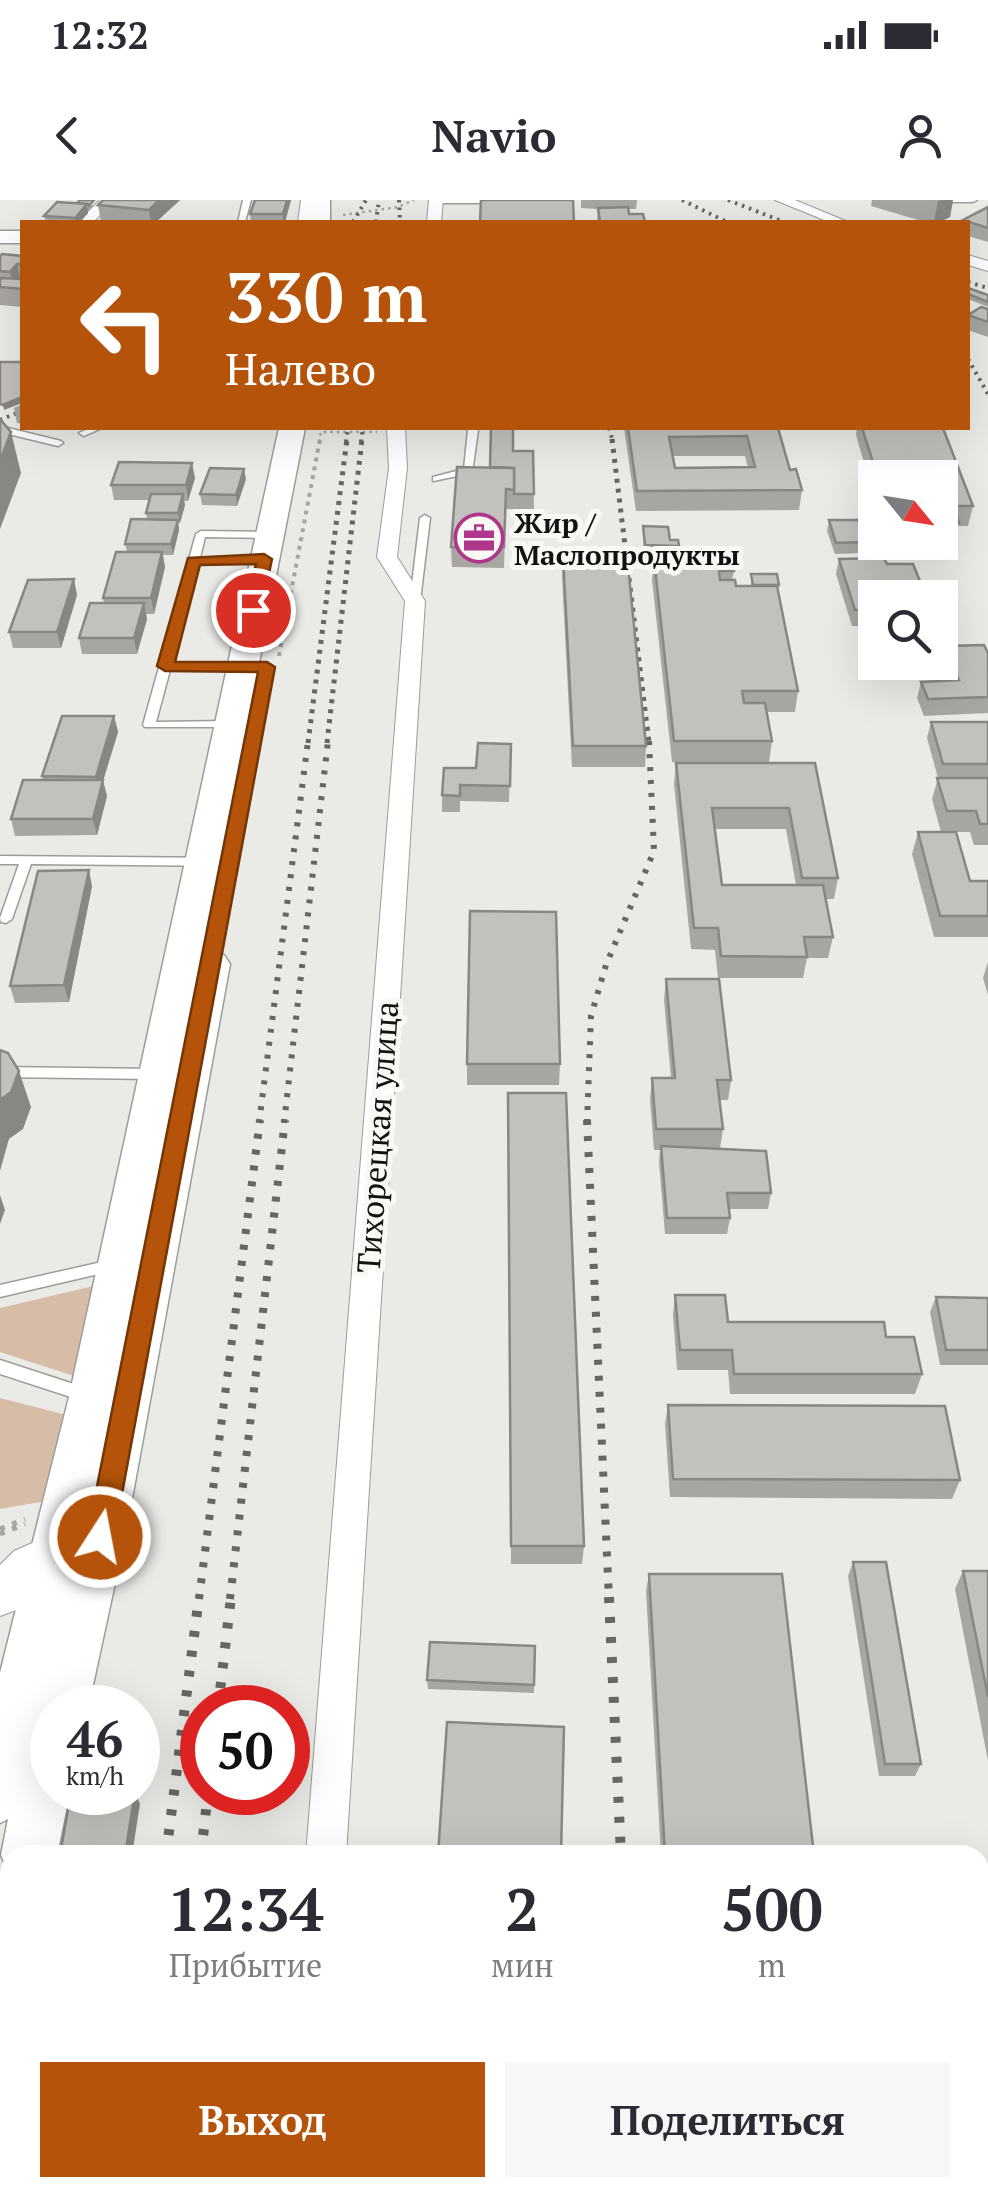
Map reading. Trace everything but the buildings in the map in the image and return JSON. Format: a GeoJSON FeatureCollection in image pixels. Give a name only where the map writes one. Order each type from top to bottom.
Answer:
{"type":"FeatureCollection","features":[{"type":"Feature","properties":{"kind":"main road"},"geometry":{"type":"LineString","coordinates":[[320,200],[329,220]]}},
{"type":"Feature","properties":{"kind":"main road"},"geometry":{"type":"LineString","coordinates":[[63,1685],[92,1397],[159,1074],[217,862],[229,724],[262,665],[267,547],[292,430]]}},
{"type":"Feature","properties":{"kind":"main road"},"geometry":{"type":"LineString","coordinates":[[27,1845],[15,1751],[76,1544],[217,862],[312,430]]}},
{"type":"Feature","properties":{"kind":"street"},"geometry":{"type":"LineString","coordinates":[[87,220],[109,200]]}},
{"type":"Feature","properties":{"kind":"street"},"geometry":{"type":"LineString","coordinates":[[782,200],[835,220]]}},
{"type":"Feature","properties":{"kind":"street"},"geometry":{"type":"LineString","coordinates":[[396,430],[398,468],[387,558],[415,601]]}},
{"type":"Feature","properties":{"kind":"street","name":"Тихорецкая улица"},"geometry":{"type":"LineString","coordinates":[[327,1845],[415,601]]}},
{"type":"Feature","properties":{"kind":"street"},"geometry":{"type":"LineString","coordinates":[[1,1592],[76,1544]]}},
{"type":"Feature","properties":{"kind":"lane"},"geometry":{"type":"LineString","coordinates":[[436,200],[486,201]]}},
{"type":"Feature","properties":{"kind":"lane"},"geometry":{"type":"LineString","coordinates":[[916,200],[973,200]]}},
{"type":"Feature","properties":{"kind":"lane"},"geometry":{"type":"LineString","coordinates":[[0,429],[58,443]]}},
{"type":"Feature","properties":{"kind":"lane"},"geometry":{"type":"LineString","coordinates":[[84,433],[92,430]]}},
{"type":"Feature","properties":{"kind":"lane"},"geometry":{"type":"LineString","coordinates":[[436,479],[469,471],[473,430]]}},
{"type":"Feature","properties":{"kind":"lane"},"geometry":{"type":"LineString","coordinates":[[415,601],[426,518]]}},
{"type":"Feature","properties":{"kind":"lane"},"geometry":{"type":"LineString","coordinates":[[229,724],[150,725],[201,534],[267,547]]}},
{"type":"Feature","properties":{"kind":"lane"},"geometry":{"type":"LineString","coordinates":[[194,561],[267,547]]}},
{"type":"Feature","properties":{"kind":"lane"},"geometry":{"type":"LineString","coordinates":[[165,666],[262,665]]}},
{"type":"Feature","properties":{"kind":"lane"},"geometry":{"type":"LineString","coordinates":[[0,860],[217,862]]}},
{"type":"Feature","properties":{"kind":"lane"},"geometry":{"type":"LineString","coordinates":[[6,918],[26,860]]}},
{"type":"Feature","properties":{"kind":"lane"},"geometry":{"type":"LineString","coordinates":[[0,1072],[159,1074]]}},
{"type":"Feature","properties":{"kind":"lane"},"geometry":{"type":"LineString","coordinates":[[0,1291],[119,1265]]}},
{"type":"Feature","properties":{"kind":"lane"},"geometry":{"type":"LineString","coordinates":[[0,1367],[92,1397]]}},
{"type":"Feature","properties":{"kind":"path"},"geometry":{"type":"LineString","coordinates":[[329,220],[364,208],[404,207],[414,200]]}},
{"type":"Feature","properties":{"kind":"path"},"geometry":{"type":"LineString","coordinates":[[262,665],[321,432],[396,430]]}},
{"type":"Feature","properties":{"kind":"shaded area"},"geometry":{"type":"Polygon","coordinates":[[[102,1284],[80,1378],[0,1352],[0,1308],[102,1284]]]}},
{"type":"Feature","properties":{"kind":"shaded area"},"geometry":{"type":"Polygon","coordinates":[[[0,1398],[71,1416],[52,1500],[0,1509],[0,1398]]]}},
{"type":"Feature","properties":{"kind":"railway"},"geometry":{"type":"LineString","coordinates":[[354,220],[366,200]]}},
{"type":"Feature","properties":{"kind":"railway"},"geometry":{"type":"LineString","coordinates":[[376,220],[379,200]]}},
{"type":"Feature","properties":{"kind":"railway"},"geometry":{"type":"LineString","coordinates":[[399,200],[400,220]]}},
{"type":"Feature","properties":{"kind":"railway"},"geometry":{"type":"LineString","coordinates":[[682,200],[723,220]]}},
{"type":"Feature","properties":{"kind":"railway"},"geometry":{"type":"LineString","coordinates":[[728,200],[779,220]]}},
{"type":"Feature","properties":{"kind":"railway"},"geometry":{"type":"LineString","coordinates":[[970,283],[988,288]]}},
{"type":"Feature","properties":{"kind":"railway"},"geometry":{"type":"LineString","coordinates":[[970,362],[988,394]]}},
{"type":"Feature","properties":{"kind":"railway"},"geometry":{"type":"LineString","coordinates":[[0,420],[20,412]]}},
{"type":"Feature","properties":{"kind":"railway"},"geometry":{"type":"LineString","coordinates":[[346,442],[348,430]]}},
{"type":"Feature","properties":{"kind":"railway"},"geometry":{"type":"LineString","coordinates":[[361,442],[363,430]]}},
{"type":"Feature","properties":{"kind":"railway"},"geometry":{"type":"LineString","coordinates":[[610,430],[613,442]]}},
{"type":"Feature","properties":{"kind":"railway"},"geometry":{"type":"LineString","coordinates":[[308,743],[347,439]]}},
{"type":"Feature","properties":{"kind":"railway"},"geometry":{"type":"LineString","coordinates":[[327,743],[362,439]]}},
{"type":"Feature","properties":{"kind":"railway"},"geometry":{"type":"LineString","coordinates":[[612,439],[649,743]]}},
{"type":"Feature","properties":{"kind":"railway"},"geometry":{"type":"LineString","coordinates":[[259,1123],[308,741]]}},
{"type":"Feature","properties":{"kind":"railway"},"geometry":{"type":"LineString","coordinates":[[284,1123],[328,741]]}},
{"type":"Feature","properties":{"kind":"railway"},"geometry":{"type":"LineString","coordinates":[[587,1121],[591,1016],[606,965],[654,851],[649,741]]}},
{"type":"Feature","properties":{"kind":"railway"},"geometry":{"type":"LineString","coordinates":[[199,1599],[260,1120]]}},
{"type":"Feature","properties":{"kind":"railway"},"geometry":{"type":"LineString","coordinates":[[230,1599],[285,1120]]}},
{"type":"Feature","properties":{"kind":"railway"},"geometry":{"type":"LineString","coordinates":[[587,1121],[609,1599]]}},
{"type":"Feature","properties":{"kind":"railway"},"geometry":{"type":"LineString","coordinates":[[167,1845],[199,1597]]}},
{"type":"Feature","properties":{"kind":"railway"},"geometry":{"type":"LineString","coordinates":[[221,1685],[231,1597]]}},
{"type":"Feature","properties":{"kind":"railway"},"geometry":{"type":"LineString","coordinates":[[609,1597],[621,1845]]}},
{"type":"Feature","properties":{"kind":"railway"},"geometry":{"type":"LineString","coordinates":[[202,1845],[205,1815]]}},
{"type":"Feature","properties":{"kind":"place","name":"Жир / Маслопродукты"},"geometry":{"type":"Point","coordinates":[479,538]}},
{"type":"Feature","properties":{"kind":"route"},"geometry":{"type":"LineString","coordinates":[[100,1537],[267,667],[165,666],[194,561],[264,559],[253,610]]}}]}
